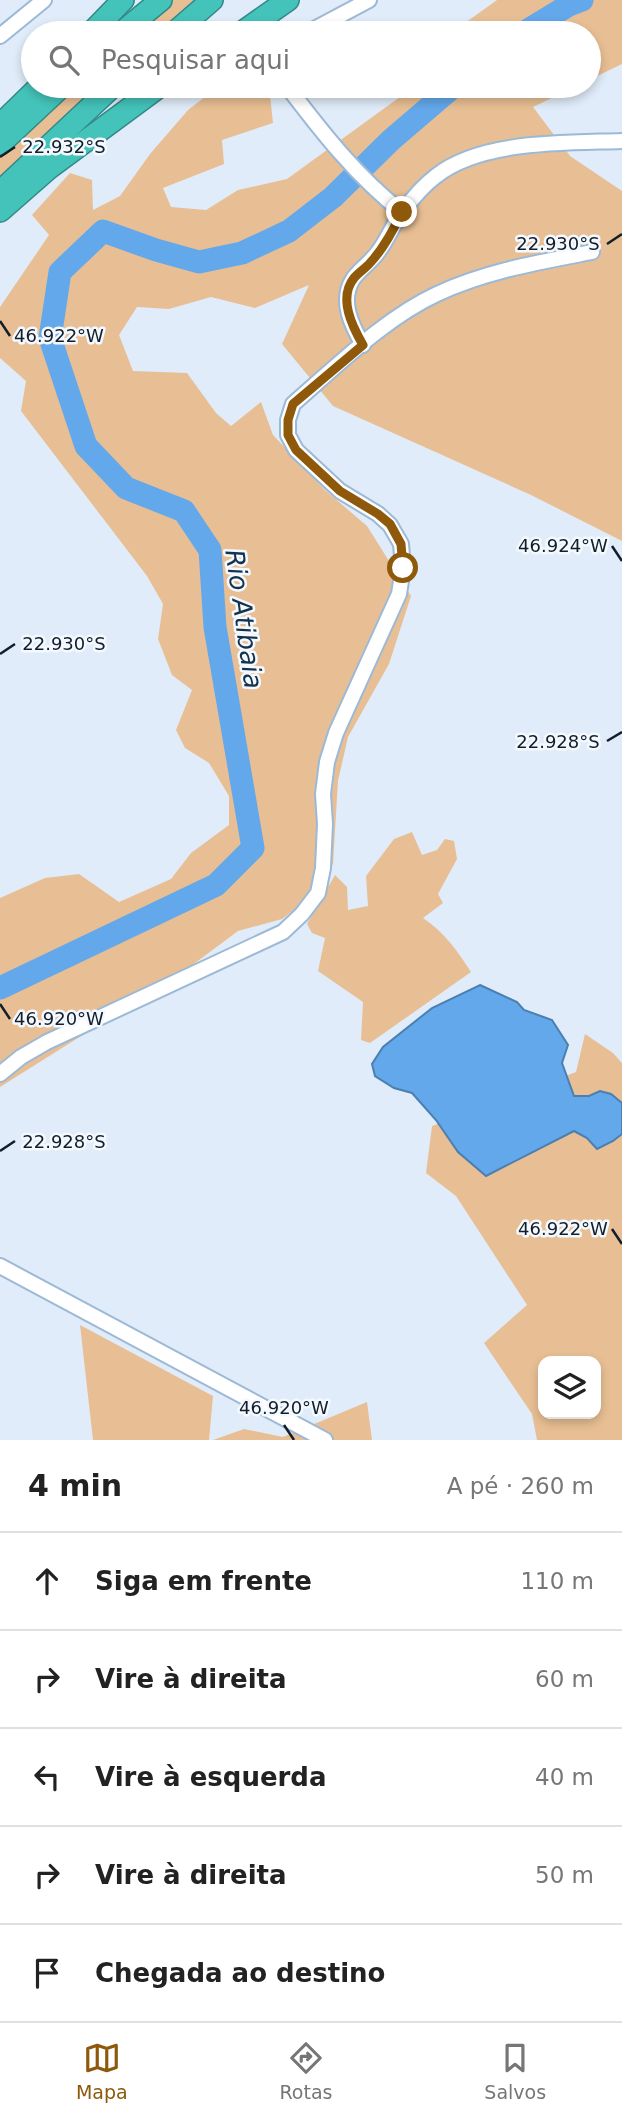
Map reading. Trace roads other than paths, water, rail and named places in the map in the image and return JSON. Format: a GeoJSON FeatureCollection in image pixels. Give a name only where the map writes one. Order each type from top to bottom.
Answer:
{"type":"FeatureCollection","features":[{"type":"Feature","properties":{"kind":"highway"},"geometry":{"type":"LineString","coordinates":[[103,21],[123,0]]}},
{"type":"Feature","properties":{"kind":"highway"},"geometry":{"type":"LineString","coordinates":[[136,21],[161,0]]}},
{"type":"Feature","properties":{"kind":"highway"},"geometry":{"type":"LineString","coordinates":[[188,21],[212,0]]}},
{"type":"Feature","properties":{"kind":"highway"},"geometry":{"type":"LineString","coordinates":[[257,21],[288,0]]}},
{"type":"Feature","properties":{"kind":"highway"},"geometry":{"type":"LineString","coordinates":[[0,125],[28,98]]}},
{"type":"Feature","properties":{"kind":"highway"},"geometry":{"type":"LineString","coordinates":[[0,145],[49,98]]}},
{"type":"Feature","properties":{"kind":"highway"},"geometry":{"type":"LineString","coordinates":[[0,192],[100,98]]}},
{"type":"Feature","properties":{"kind":"highway"},"geometry":{"type":"LineString","coordinates":[[0,211],[48,168],[144,98]]}},
{"type":"Feature","properties":{"kind":"street"},"geometry":{"type":"LineString","coordinates":[[0,36],[44,0]]}},
{"type":"Feature","properties":{"kind":"street"},"geometry":{"type":"LineString","coordinates":[[330,21],[369,0]]}},
{"type":"Feature","properties":{"kind":"street"},"geometry":{"type":"LineString","coordinates":[[297,98],[379,195],[402,212]]}},
{"type":"Feature","properties":{"kind":"street"},"geometry":{"type":"LineString","coordinates":[[363,345],[352,324],[346,302],[353,279],[370,264],[402,212],[436,176],[468,157],[507,148],[622,141]]}},
{"type":"Feature","properties":{"kind":"street"},"geometry":{"type":"LineString","coordinates":[[0,1074],[21,1057],[47,1042],[283,932],[302,914],[318,893],[323,868],[323,794],[327,762],[336,733],[398,594],[403,568],[401,544],[390,524],[340,491],[296,450],[288,435],[288,420],[293,404],[400,315],[437,294],[528,264],[592,253]]}},
{"type":"Feature","properties":{"kind":"street"},"geometry":{"type":"LineString","coordinates":[[0,1266],[326,1440]]}},
{"type":"Feature","properties":{"kind":"water"},"geometry":{"type":"Polygon","coordinates":[[[480,985],[517,1002],[524,1010],[552,1020],[568,1045],[562,1063],[574,1096],[589,1096],[600,1091],[611,1094],[622,1103],[622,1134],[597,1149],[587,1138],[574,1131],[486,1176],[458,1152],[436,1120],[412,1093],[394,1088],[375,1076],[372,1064],[383,1047],[432,1008],[480,985]]]}},
{"type":"Feature","properties":{"kind":"waterway","name":"Rio Atibaia"},"geometry":{"type":"LineString","coordinates":[[543,21],[582,0]]}},
{"type":"Feature","properties":{"kind":"waterway","name":"Rio Atibaia"},"geometry":{"type":"LineString","coordinates":[[0,988],[216,885],[253,848],[215,627],[210,550],[184,511],[126,488],[86,446],[50,338],[60,272],[103,231],[199,262],[242,253],[289,231],[333,197],[391,140],[440,98]]}}]}
